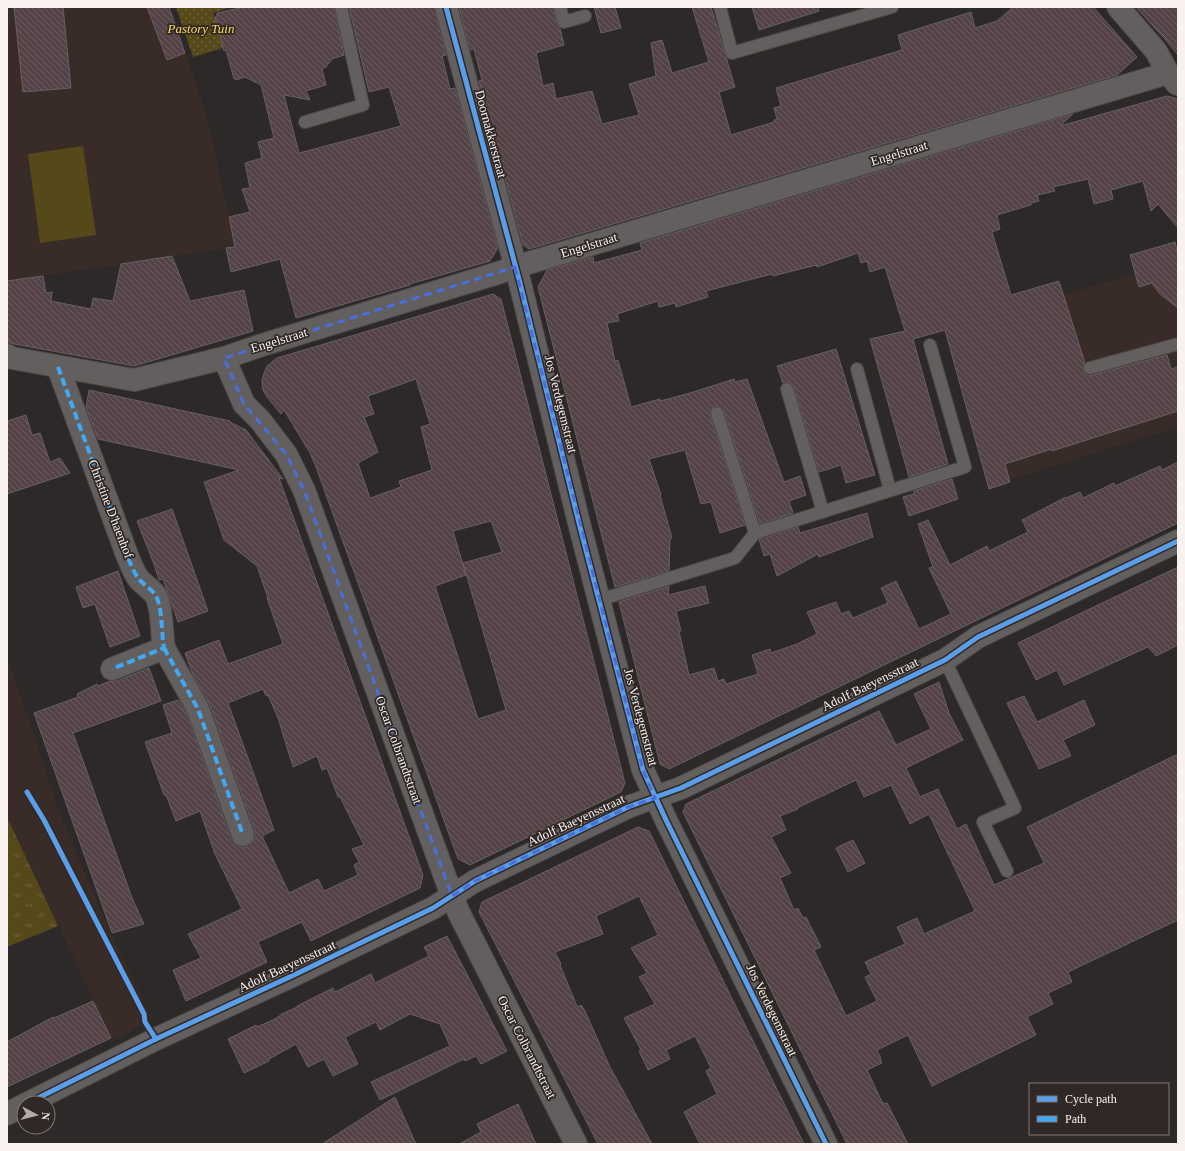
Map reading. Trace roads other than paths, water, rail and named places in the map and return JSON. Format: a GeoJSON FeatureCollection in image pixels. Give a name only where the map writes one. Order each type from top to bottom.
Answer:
{"type":"FeatureCollection","features":[{"type":"Feature","properties":{"kind":"street","name":"Doornakkerstraat"},"geometry":{"type":"LineString","coordinates":[[446,7],[515,267]]}},
{"type":"Feature","properties":{"kind":"street"},"geometry":{"type":"LineString","coordinates":[[1118,7],[1156,51],[1173,79]]}},
{"type":"Feature","properties":{"kind":"street","name":"Engelstraat"},"geometry":{"type":"LineString","coordinates":[[7,355],[12,358],[134,380],[224,358],[498,274],[515,267],[1173,79]]}},
{"type":"Feature","properties":{"kind":"street","name":"Jos Verdegemstraat"},"geometry":{"type":"LineString","coordinates":[[515,267],[643,770],[655,798],[826,1144]]}},
{"type":"Feature","properties":{"kind":"street","name":"Oscar Colbrandtstraat"},"geometry":{"type":"LineString","coordinates":[[224,358],[244,404],[260,420],[286,454],[304,490],[459,913],[576,1144]]}},
{"type":"Feature","properties":{"kind":"street","name":"Christine D'haenhof"},"geometry":{"type":"LineString","coordinates":[[58,367],[127,555],[137,577],[156,596],[162,614],[162,636],[164,648],[198,709],[243,835]]}},
{"type":"Feature","properties":{"kind":"street","name":"Adolf Baeyensstraat"},"geometry":{"type":"LineString","coordinates":[[44,1095],[156,1039],[294,975],[432,908],[475,881],[628,807],[655,798],[688,784],[945,660],[978,637],[1178,541]]}},
{"type":"Feature","properties":{"kind":"street"},"geometry":{"type":"LineString","coordinates":[[112,669],[164,648]]}},
{"type":"Feature","properties":{"kind":"street"},"geometry":{"type":"LineString","coordinates":[[7,1114],[16,1109]]}},
{"type":"Feature","properties":{"kind":"lane"},"geometry":{"type":"LineString","coordinates":[[305,122],[363,105],[341,7]]}},
{"type":"Feature","properties":{"kind":"lane"},"geometry":{"type":"LineString","coordinates":[[560,7],[564,22],[585,16]]}},
{"type":"Feature","properties":{"kind":"lane"},"geometry":{"type":"LineString","coordinates":[[720,7],[732,53],[879,9],[892,7]]}},
{"type":"Feature","properties":{"kind":"lane"},"geometry":{"type":"LineString","coordinates":[[1090,368],[1178,344]]}},
{"type":"Feature","properties":{"kind":"lane"},"geometry":{"type":"LineString","coordinates":[[599,600],[734,558],[756,533],[965,467],[930,345]]}},
{"type":"Feature","properties":{"kind":"lane"},"geometry":{"type":"LineString","coordinates":[[857,369],[890,490]]}},
{"type":"Feature","properties":{"kind":"lane"},"geometry":{"type":"LineString","coordinates":[[787,389],[823,512]]}},
{"type":"Feature","properties":{"kind":"lane"},"geometry":{"type":"LineString","coordinates":[[718,413],[756,533]]}},
{"type":"Feature","properties":{"kind":"lane"},"geometry":{"type":"LineString","coordinates":[[945,660],[1015,808],[982,822],[1007,871]]}},
{"type":"Feature","properties":{"kind":"park label","name":"Pastory Tuin"},"geometry":{"type":"Point","coordinates":[201,28]}}]}
